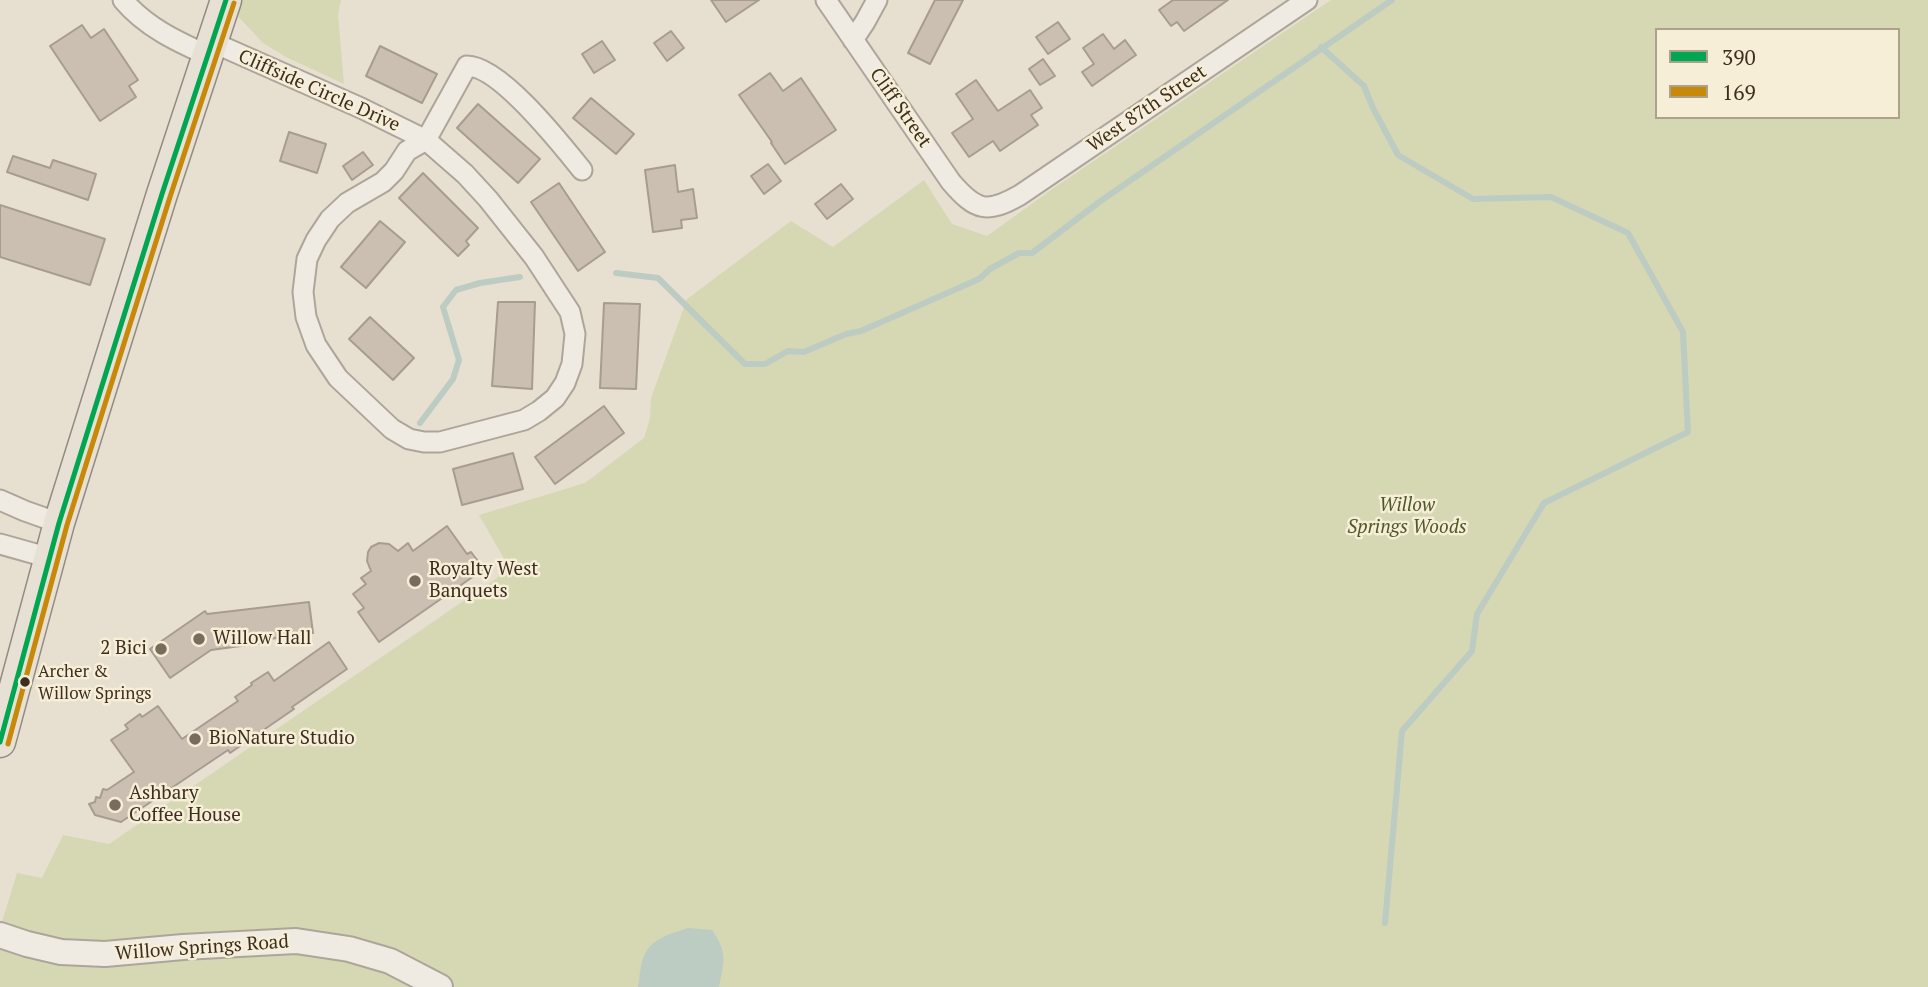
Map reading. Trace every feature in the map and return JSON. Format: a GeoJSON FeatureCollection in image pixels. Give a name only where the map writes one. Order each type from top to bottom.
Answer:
{"type":"FeatureCollection","features":[{"type":"Feature","properties":{"kind":"main road"},"geometry":{"type":"LineString","coordinates":[[0,742],[59,523],[226,0]]}},
{"type":"Feature","properties":{"kind":"street","name":"Cliffside Circle Drive"},"geometry":{"type":"LineString","coordinates":[[123,0],[137,15],[167,36],[210,49],[361,108],[426,140],[465,174],[534,257],[570,312],[575,334],[572,365],[565,383],[555,398],[524,420],[440,442],[409,439],[392,429],[338,378],[316,345],[306,317],[303,292],[307,259],[330,219],[346,203],[383,182],[407,151],[426,140]]}},
{"type":"Feature","properties":{"kind":"street","name":"Cliff Street"},"geometry":{"type":"LineString","coordinates":[[826,0],[951,182],[963,196],[982,207]]}},
{"type":"Feature","properties":{"kind":"street"},"geometry":{"type":"LineString","coordinates":[[853,40],[877,0]]}},
{"type":"Feature","properties":{"kind":"street","name":"West 87th Street"},"geometry":{"type":"LineString","coordinates":[[982,207],[992,208],[1020,195],[1307,0]]}},
{"type":"Feature","properties":{"kind":"street"},"geometry":{"type":"LineString","coordinates":[[426,140],[467,66],[475,66],[517,97],[548,128],[582,170]]}},
{"type":"Feature","properties":{"kind":"street"},"geometry":{"type":"LineString","coordinates":[[0,500],[25,512],[59,523]]}},
{"type":"Feature","properties":{"kind":"street"},"geometry":{"type":"LineString","coordinates":[[0,544],[50,558]]}},
{"type":"Feature","properties":{"kind":"street","name":"Willow Springs Road"},"geometry":{"type":"LineString","coordinates":[[0,935],[61,952],[105,954],[296,941],[349,949],[390,961],[440,987]]}},
{"type":"Feature","properties":{"kind":"green space"},"geometry":{"type":"Polygon","coordinates":[[[236,0],[341,0],[338,15],[344,84],[286,57],[263,43],[233,11],[236,0]]]}},
{"type":"Feature","properties":{"kind":"green space","name":"Willow Springs Woods"},"geometry":{"type":"Polygon","coordinates":[[[1331,0],[1928,0],[1928,987],[0,987],[0,928],[17,873],[42,878],[63,835],[109,844],[510,569],[479,515],[585,483],[644,438],[650,418],[651,398],[687,299],[791,221],[833,247],[924,180],[952,224],[987,236],[1331,0]]]}},
{"type":"Feature","properties":{"kind":"shaded area"},"geometry":{"type":"Polygon","coordinates":[[[688,928],[712,930],[721,945],[723,957],[719,987],[638,987],[642,962],[648,948],[664,937],[688,928]]]}},
{"type":"Feature","properties":{"kind":"building"},"geometry":{"type":"Polygon","coordinates":[[[711,0],[759,0],[726,22],[711,0]]]}},
{"type":"Feature","properties":{"kind":"building"},"geometry":{"type":"Polygon","coordinates":[[[935,0],[963,0],[930,64],[908,53],[935,0]]]}},
{"type":"Feature","properties":{"kind":"building"},"geometry":{"type":"Polygon","coordinates":[[[1173,0],[1228,0],[1184,31],[1177,22],[1171,26],[1159,10],[1173,0]]]}},
{"type":"Feature","properties":{"kind":"building"},"geometry":{"type":"Polygon","coordinates":[[[1058,22],[1070,39],[1048,54],[1036,37],[1058,22]]]}},
{"type":"Feature","properties":{"kind":"building"},"geometry":{"type":"Polygon","coordinates":[[[82,25],[91,38],[104,29],[138,80],[129,86],[136,97],[100,121],[50,46],[82,25]]]}},
{"type":"Feature","properties":{"kind":"building"},"geometry":{"type":"Polygon","coordinates":[[[671,31],[684,48],[667,61],[654,43],[671,31]]]}},
{"type":"Feature","properties":{"kind":"building"},"geometry":{"type":"Polygon","coordinates":[[[1103,34],[1114,49],[1125,40],[1136,55],[1092,86],[1082,72],[1094,64],[1083,48],[1103,34]]]}},
{"type":"Feature","properties":{"kind":"building"},"geometry":{"type":"Polygon","coordinates":[[[602,41],[615,60],[594,73],[582,54],[602,41]]]}},
{"type":"Feature","properties":{"kind":"building"},"geometry":{"type":"Polygon","coordinates":[[[380,46],[437,74],[422,103],[366,76],[380,46]]]}},
{"type":"Feature","properties":{"kind":"building"},"geometry":{"type":"Polygon","coordinates":[[[1043,59],[1055,76],[1040,85],[1029,69],[1043,59]]]}},
{"type":"Feature","properties":{"kind":"building"},"geometry":{"type":"Polygon","coordinates":[[[770,73],[783,91],[801,78],[836,130],[785,164],[739,95],[770,73]]]}},
{"type":"Feature","properties":{"kind":"building"},"geometry":{"type":"Polygon","coordinates":[[[976,80],[998,111],[1030,90],[1042,108],[1031,115],[1038,125],[1000,151],[993,141],[969,157],[952,133],[973,119],[956,94],[976,80]]]}},
{"type":"Feature","properties":{"kind":"building"},"geometry":{"type":"Polygon","coordinates":[[[591,98],[634,134],[616,154],[573,118],[591,98]]]}},
{"type":"Feature","properties":{"kind":"building"},"geometry":{"type":"Polygon","coordinates":[[[478,104],[540,159],[518,183],[457,128],[478,104]]]}},
{"type":"Feature","properties":{"kind":"building"},"geometry":{"type":"Polygon","coordinates":[[[289,132],[326,144],[317,173],[280,161],[289,132]]]}},
{"type":"Feature","properties":{"kind":"building"},"geometry":{"type":"Polygon","coordinates":[[[363,152],[373,165],[352,180],[343,166],[363,152]]]}},
{"type":"Feature","properties":{"kind":"building"},"geometry":{"type":"Polygon","coordinates":[[[13,156],[50,168],[53,160],[96,174],[88,200],[7,172],[13,156]]]}},
{"type":"Feature","properties":{"kind":"building"},"geometry":{"type":"Polygon","coordinates":[[[768,164],[781,181],[764,194],[751,176],[768,164]]]}},
{"type":"Feature","properties":{"kind":"building"},"geometry":{"type":"Polygon","coordinates":[[[675,165],[678,192],[693,189],[697,218],[681,220],[682,228],[653,232],[645,170],[675,165]]]}},
{"type":"Feature","properties":{"kind":"building"},"geometry":{"type":"Polygon","coordinates":[[[423,173],[478,228],[466,241],[469,245],[458,256],[399,198],[423,173]]]}},
{"type":"Feature","properties":{"kind":"building"},"geometry":{"type":"Polygon","coordinates":[[[559,183],[605,252],[578,271],[531,202],[559,183]]]}},
{"type":"Feature","properties":{"kind":"building"},"geometry":{"type":"Polygon","coordinates":[[[841,184],[853,199],[827,219],[815,204],[841,184]]]}},
{"type":"Feature","properties":{"kind":"building"},"geometry":{"type":"Polygon","coordinates":[[[0,205],[105,239],[90,285],[0,257],[0,205]]]}},
{"type":"Feature","properties":{"kind":"building"},"geometry":{"type":"Polygon","coordinates":[[[380,221],[405,242],[366,288],[341,267],[380,221]]]}},
{"type":"Feature","properties":{"kind":"building"},"geometry":{"type":"Polygon","coordinates":[[[498,302],[535,302],[532,389],[492,386],[498,302]]]}},
{"type":"Feature","properties":{"kind":"building"},"geometry":{"type":"Polygon","coordinates":[[[604,303],[640,304],[636,389],[600,388],[604,303]]]}},
{"type":"Feature","properties":{"kind":"building"},"geometry":{"type":"Polygon","coordinates":[[[370,317],[414,358],[393,380],[349,339],[370,317]]]}},
{"type":"Feature","properties":{"kind":"building"},"geometry":{"type":"Polygon","coordinates":[[[604,406],[624,433],[555,484],[535,457],[604,406]]]}},
{"type":"Feature","properties":{"kind":"building"},"geometry":{"type":"Polygon","coordinates":[[[513,453],[523,489],[462,505],[453,469],[513,453]]]}},
{"type":"Feature","properties":{"kind":"building","name":"Royalty West Banquets"},"geometry":{"type":"Polygon","coordinates":[[[447,526],[467,554],[471,552],[484,569],[379,642],[358,612],[364,608],[353,594],[366,584],[361,578],[371,571],[367,561],[368,552],[379,543],[389,544],[398,551],[408,543],[413,551],[447,526]]]}},
{"type":"Feature","properties":{"kind":"building"},"geometry":{"type":"Polygon","coordinates":[[[309,602],[313,633],[211,650],[170,678],[150,649],[205,611],[207,614],[309,602]]]}},
{"type":"Feature","properties":{"kind":"building"},"geometry":{"type":"Polygon","coordinates":[[[329,642],[347,669],[292,707],[294,709],[121,822],[95,815],[89,804],[95,802],[96,797],[100,798],[103,789],[107,790],[134,772],[111,740],[128,729],[125,725],[158,706],[182,739],[238,701],[235,697],[252,685],[251,683],[268,672],[274,681],[329,642]]]}},
{"type":"Feature","properties":{"kind":"waterway"},"geometry":{"type":"LineString","coordinates":[[616,273],[658,278],[745,364],[765,364],[788,351],[804,352],[846,334],[861,331],[979,279],[990,269],[1019,253],[1032,253],[1102,200],[1392,0]]}},
{"type":"Feature","properties":{"kind":"waterway"},"geometry":{"type":"LineString","coordinates":[[1321,47],[1364,86],[1398,155],[1473,199],[1551,197],[1628,233],[1683,332],[1688,432],[1544,503],[1477,614],[1472,651],[1402,731],[1385,923]]}},
{"type":"Feature","properties":{"kind":"waterway"},"geometry":{"type":"LineString","coordinates":[[420,423],[453,379],[459,360],[443,307],[456,290],[520,277]]}},
{"type":"Feature","properties":{"kind":"transit line","name":"390"},"geometry":{"type":"LineString","coordinates":[[0,742],[59,523],[226,0]]}},
{"type":"Feature","properties":{"kind":"transit line","name":"169"},"geometry":{"type":"LineString","coordinates":[[8,744],[67,525],[234,3]]}},
{"type":"Feature","properties":{"kind":"place","name":"Royalty West Banquets"},"geometry":{"type":"Point","coordinates":[415,581]}},
{"type":"Feature","properties":{"kind":"place","name":"Willow Hall"},"geometry":{"type":"Point","coordinates":[199,639]}},
{"type":"Feature","properties":{"kind":"place","name":"2 Bici"},"geometry":{"type":"Point","coordinates":[161,649]}},
{"type":"Feature","properties":{"kind":"place","name":"Archer & Willow Springs"},"geometry":{"type":"Point","coordinates":[25,682]}},
{"type":"Feature","properties":{"kind":"place","name":"BioNature Studio"},"geometry":{"type":"Point","coordinates":[195,739]}},
{"type":"Feature","properties":{"kind":"place","name":"Ashbary Coffee House"},"geometry":{"type":"Point","coordinates":[115,805]}}]}
